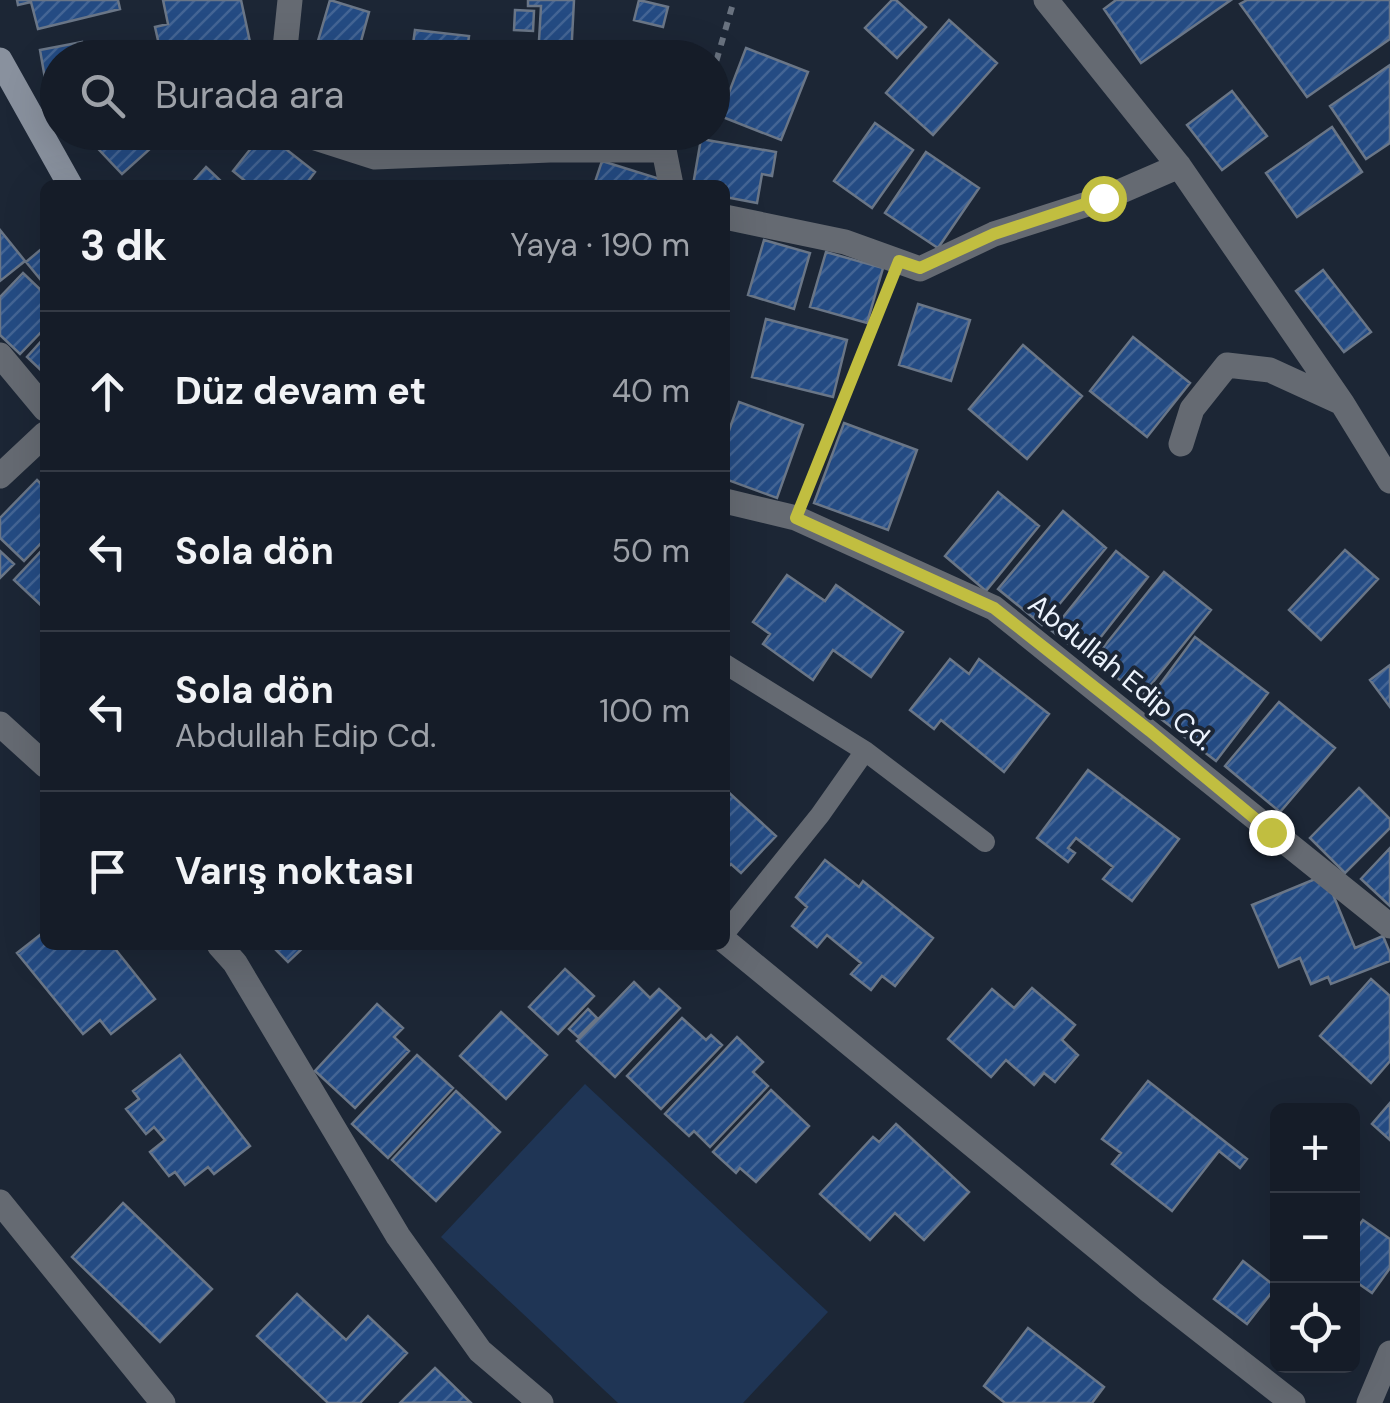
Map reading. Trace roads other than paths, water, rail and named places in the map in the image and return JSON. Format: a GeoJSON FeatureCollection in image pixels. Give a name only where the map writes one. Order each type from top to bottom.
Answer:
{"type":"FeatureCollection","features":[{"type":"Feature","properties":{"kind":"street"},"geometry":{"type":"LineString","coordinates":[[286,40],[290,0]]}},
{"type":"Feature","properties":{"kind":"street"},"geometry":{"type":"LineString","coordinates":[[1046,0],[1179,166],[1390,481]]}},
{"type":"Feature","properties":{"kind":"street"},"geometry":{"type":"LineString","coordinates":[[0,60],[40,131]]}},
{"type":"Feature","properties":{"kind":"street"},"geometry":{"type":"LineString","coordinates":[[50,150],[67,180]]}},
{"type":"Feature","properties":{"kind":"street"},"geometry":{"type":"LineString","coordinates":[[351,150],[375,158],[550,150],[664,150],[670,180]]}},
{"type":"Feature","properties":{"kind":"street"},"geometry":{"type":"LineString","coordinates":[[730,218],[845,242],[920,268],[994,234],[1103,198],[1179,166]]}},
{"type":"Feature","properties":{"kind":"street"},"geometry":{"type":"LineString","coordinates":[[0,355],[40,403]]}},
{"type":"Feature","properties":{"kind":"street"},"geometry":{"type":"LineString","coordinates":[[1181,444],[1192,409],[1227,366],[1270,370],[1342,404]]}},
{"type":"Feature","properties":{"kind":"street"},"geometry":{"type":"LineString","coordinates":[[0,476],[40,439]]}},
{"type":"Feature","properties":{"kind":"street","name":"Abdullah Edip Cd."},"geometry":{"type":"LineString","coordinates":[[730,501],[796,518],[994,608],[1390,926]]}},
{"type":"Feature","properties":{"kind":"street"},"geometry":{"type":"LineString","coordinates":[[0,724],[40,760]]}},
{"type":"Feature","properties":{"kind":"street"},"geometry":{"type":"LineString","coordinates":[[730,945],[1151,1292],[1294,1403]]}},
{"type":"Feature","properties":{"kind":"street"},"geometry":{"type":"LineString","coordinates":[[223,950],[235,963],[398,1236],[480,1351],[542,1403]]}},
{"type":"Feature","properties":{"kind":"street"},"geometry":{"type":"LineString","coordinates":[[0,1202],[163,1403]]}},
{"type":"Feature","properties":{"kind":"street"},"geometry":{"type":"LineString","coordinates":[[1369,1403],[1390,1353]]}},
{"type":"Feature","properties":{"kind":"lane"},"geometry":{"type":"LineString","coordinates":[[730,667],[865,751],[985,842]]}},
{"type":"Feature","properties":{"kind":"lane"},"geometry":{"type":"LineString","coordinates":[[730,928],[820,815],[865,751]]}}]}
